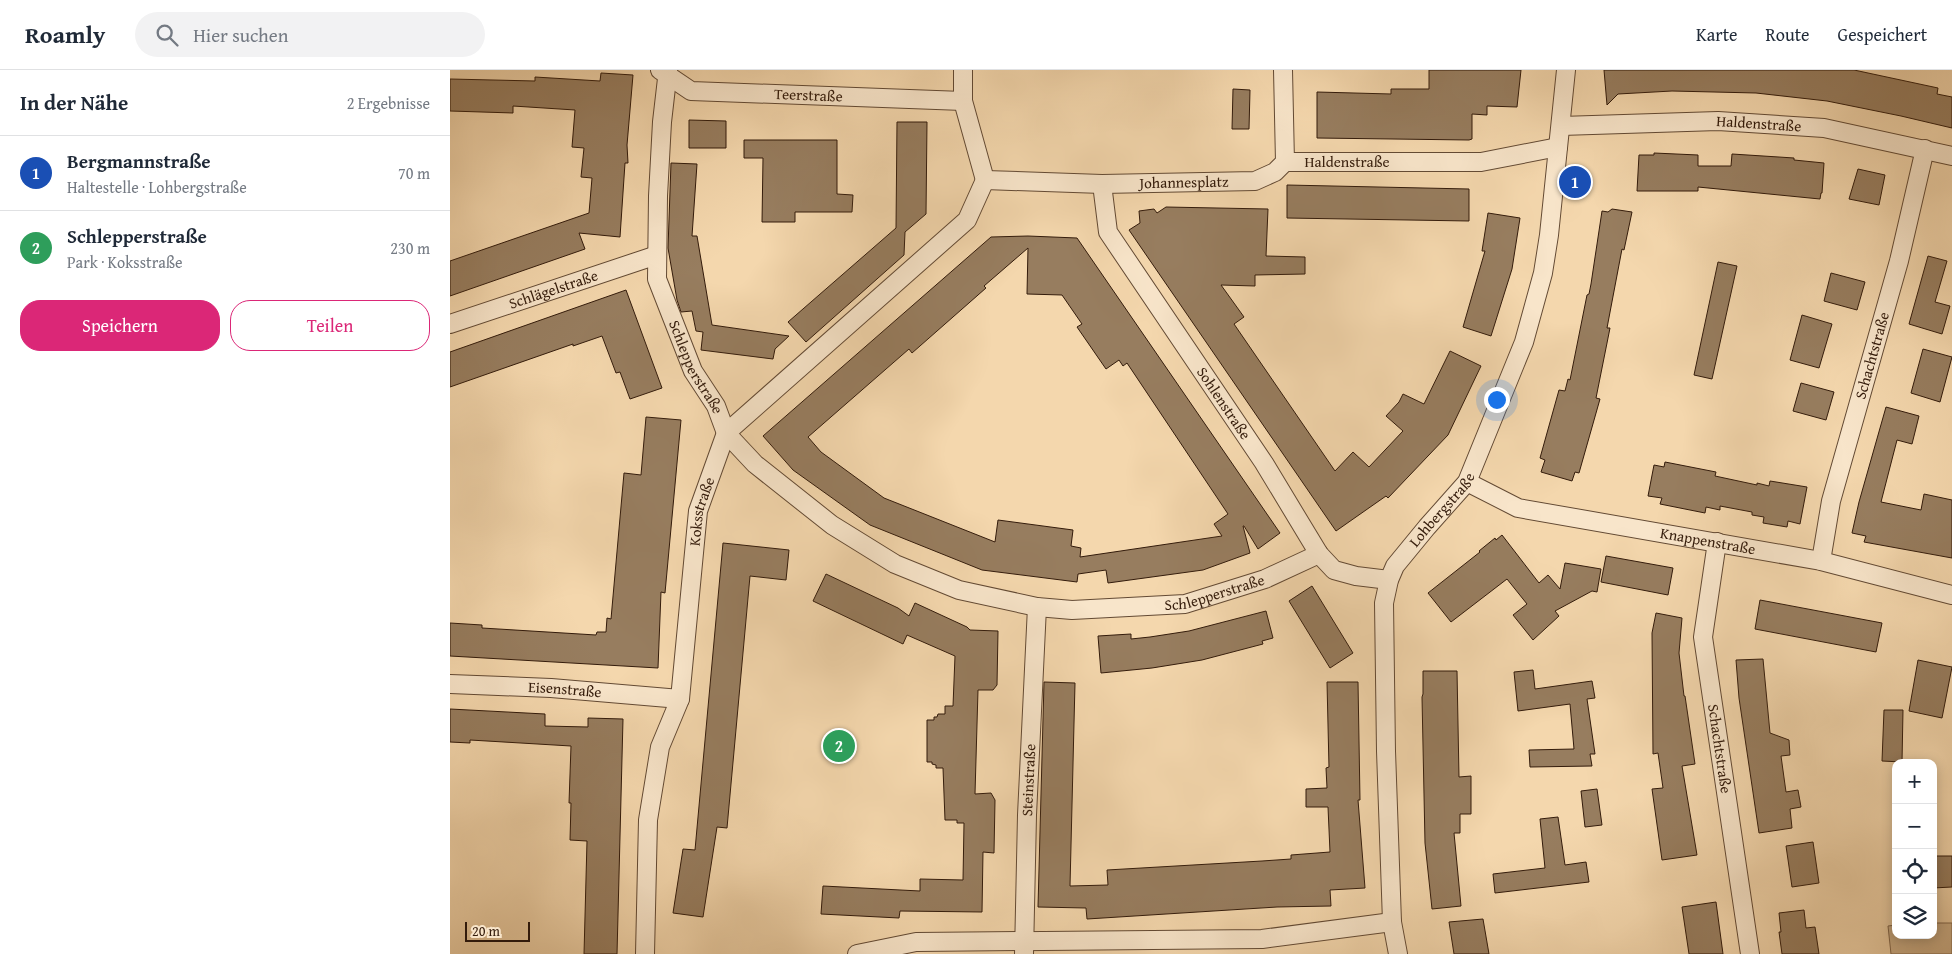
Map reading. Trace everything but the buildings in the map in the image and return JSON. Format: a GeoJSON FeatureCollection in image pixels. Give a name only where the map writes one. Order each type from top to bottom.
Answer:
{"type":"FeatureCollection","features":[{"type":"Feature","properties":{"kind":"street"},"geometry":{"type":"LineString","coordinates":[[963,70],[963,101],[985,180]]}},
{"type":"Feature","properties":{"kind":"street"},"geometry":{"type":"LineString","coordinates":[[1283,70],[1285,162]]}},
{"type":"Feature","properties":{"kind":"street","name":"Lohbergstraße"},"geometry":{"type":"LineString","coordinates":[[1398,954],[1392,922],[1384,689],[1384,602],[1389,580],[1395,566],[1426,527],[1468,482],[1524,342],[1543,273],[1566,70]]}},
{"type":"Feature","properties":{"kind":"street","name":"Teerstraße"},"geometry":{"type":"LineString","coordinates":[[665,72],[691,91],[963,101]]}},
{"type":"Feature","properties":{"kind":"street","name":"Schlepperstraße"},"geometry":{"type":"LineString","coordinates":[[665,72],[657,279],[693,372],[716,406],[726,433],[756,464],[832,525],[895,564],[959,590],[1037,607],[1072,610],[1185,604],[1265,579],[1319,554]]}},
{"type":"Feature","properties":{"kind":"street","name":"Haldenstraße"},"geometry":{"type":"LineString","coordinates":[[1561,126],[1718,121],[1824,128],[1952,156]]}},
{"type":"Feature","properties":{"kind":"street","name":"Haldenstraße"},"geometry":{"type":"LineString","coordinates":[[1285,162],[1481,162],[1558,148]]}},
{"type":"Feature","properties":{"kind":"street","name":"Schachtstraße"},"geometry":{"type":"LineString","coordinates":[[1821,561],[1831,501],[1899,261],[1926,149]]}},
{"type":"Feature","properties":{"kind":"street","name":"Johannesplatz"},"geometry":{"type":"LineString","coordinates":[[985,180],[1102,184],[1255,181],[1275,172],[1285,162]]}},
{"type":"Feature","properties":{"kind":"street","name":"Koksstraße"},"geometry":{"type":"LineString","coordinates":[[645,954],[648,820],[660,747],[680,699],[698,511],[726,433],[967,220],[985,180]]}},
{"type":"Feature","properties":{"kind":"street","name":"Sohlenstraße"},"geometry":{"type":"LineString","coordinates":[[1102,184],[1108,232],[1264,463],[1319,554],[1334,570],[1356,576],[1389,580]]}},
{"type":"Feature","properties":{"kind":"street","name":"Schlägelstraße"},"geometry":{"type":"LineString","coordinates":[[450,324],[657,255]]}},
{"type":"Feature","properties":{"kind":"street","name":"Knappenstraße"},"geometry":{"type":"LineString","coordinates":[[1468,482],[1518,508],[1821,561],[1952,595]]}},
{"type":"Feature","properties":{"kind":"street","name":"Schachtstraße"},"geometry":{"type":"LineString","coordinates":[[1717,542],[1703,637],[1750,954]]}},
{"type":"Feature","properties":{"kind":"street","name":"Steinstraße"},"geometry":{"type":"LineString","coordinates":[[1023,948],[1037,607]]}},
{"type":"Feature","properties":{"kind":"street","name":"Eisenstraße"},"geometry":{"type":"LineString","coordinates":[[450,684],[551,688],[680,699]]}},
{"type":"Feature","properties":{"kind":"street"},"geometry":{"type":"LineString","coordinates":[[857,954],[916,942],[1023,948],[1262,939],[1392,922]]}},
{"type":"Feature","properties":{"kind":"shaded area"},"geometry":{"type":"Polygon","coordinates":[[[1937,923],[1952,923],[1952,954],[1891,954],[1888,926],[1892,926],[1892,939],[1937,939],[1937,923]]]}},
{"type":"Feature","properties":{"kind":"place","name":"Bergmannstraße"},"geometry":{"type":"Point","coordinates":[1575,182]}},
{"type":"Feature","properties":{"kind":"place","name":"Schlepperstraße"},"geometry":{"type":"Point","coordinates":[839,746]}}]}
